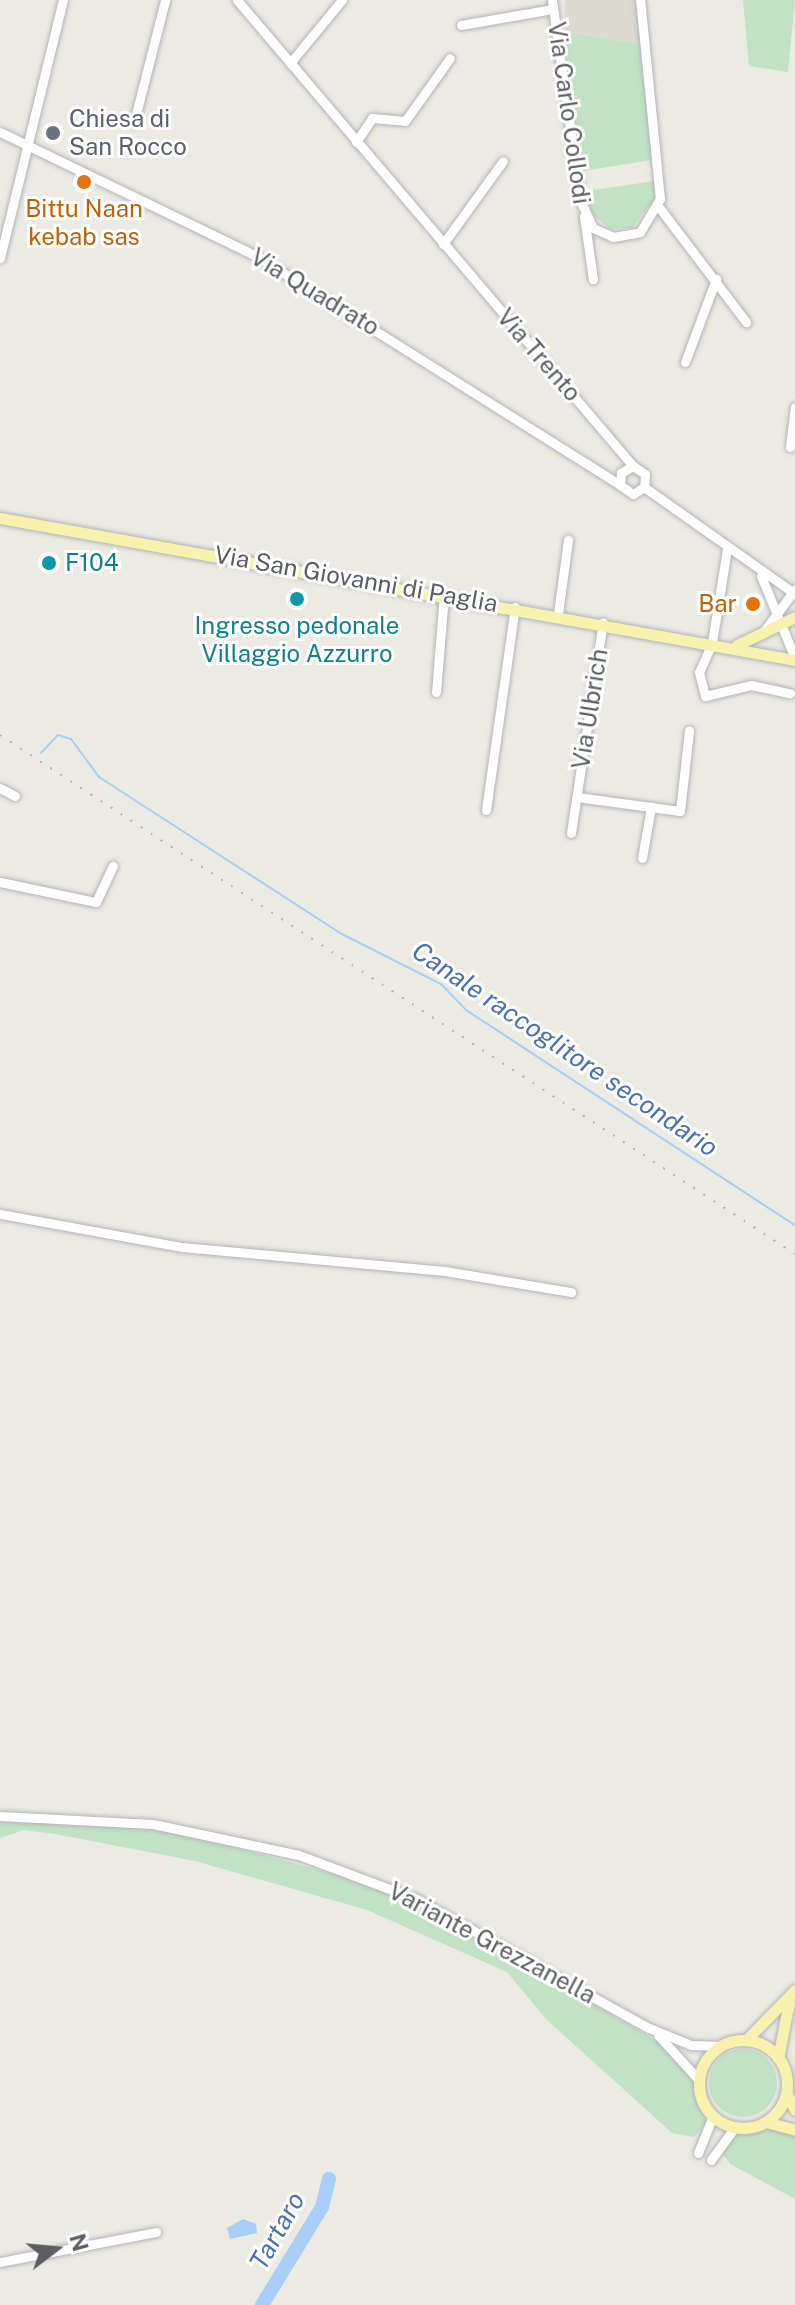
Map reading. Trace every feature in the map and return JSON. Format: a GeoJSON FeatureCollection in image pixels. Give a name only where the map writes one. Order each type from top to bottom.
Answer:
{"type":"FeatureCollection","features":[{"type":"Feature","properties":{"kind":"main road","name":"Via San Giovanni di Paglia"},"geometry":{"type":"LineString","coordinates":[[0,518],[558,614],[795,659]]}},
{"type":"Feature","properties":{"kind":"main road"},"geometry":{"type":"LineString","coordinates":[[728,646],[758,639],[795,617]]}},
{"type":"Feature","properties":{"kind":"main road"},"geometry":{"type":"LineString","coordinates":[[778,2058],[745,2040],[793,1994]]}},
{"type":"Feature","properties":{"kind":"main road"},"geometry":{"type":"LineString","coordinates":[[793,1994],[778,2058],[786,2093],[795,2110]]}},
{"type":"Feature","properties":{"kind":"main road","name":"Variante Grezzanella"},"geometry":{"type":"LineString","coordinates":[[721,2046],[745,2040]]}},
{"type":"Feature","properties":{"kind":"main road"},"geometry":{"type":"LineString","coordinates":[[699,2080],[721,2046]]}},
{"type":"Feature","properties":{"kind":"main road","name":"Variante Grezzanella"},"geometry":{"type":"LineString","coordinates":[[699,2080],[713,2116]]}},
{"type":"Feature","properties":{"kind":"main road"},"geometry":{"type":"LineString","coordinates":[[766,2122],[786,2093]]}},
{"type":"Feature","properties":{"kind":"main road"},"geometry":{"type":"LineString","coordinates":[[713,2116],[735,2127],[766,2122],[795,2130]]}},
{"type":"Feature","properties":{"kind":"street"},"geometry":{"type":"LineString","coordinates":[[0,258],[32,142],[63,0]]}},
{"type":"Feature","properties":{"kind":"street"},"geometry":{"type":"LineString","coordinates":[[134,122],[165,0]]}},
{"type":"Feature","properties":{"kind":"street"},"geometry":{"type":"LineString","coordinates":[[290,63],[342,0]]}},
{"type":"Feature","properties":{"kind":"street"},"geometry":{"type":"LineString","coordinates":[[640,0],[658,206],[746,322]]}},
{"type":"Feature","properties":{"kind":"street","name":"Via Trento"},"geometry":{"type":"LineString","coordinates":[[243,3],[356,142],[633,466]]}},
{"type":"Feature","properties":{"kind":"street","name":"Via Carlo Collodi"},"geometry":{"type":"LineString","coordinates":[[461,25],[553,5],[593,279]]}},
{"type":"Feature","properties":{"kind":"street"},"geometry":{"type":"LineString","coordinates":[[356,142],[372,118],[405,121],[450,58]]}},
{"type":"Feature","properties":{"kind":"street","name":"Via Quadrato"},"geometry":{"type":"LineString","coordinates":[[0,132],[32,142],[255,255],[588,460],[620,485]]}},
{"type":"Feature","properties":{"kind":"street"},"geometry":{"type":"LineString","coordinates":[[443,244],[503,161]]}},
{"type":"Feature","properties":{"kind":"street","name":"Via Carlo Collodi"},"geometry":{"type":"LineString","coordinates":[[584,216],[601,234],[626,237],[640,232],[658,206]]}},
{"type":"Feature","properties":{"kind":"street"},"geometry":{"type":"LineString","coordinates":[[685,362],[716,279]]}},
{"type":"Feature","properties":{"kind":"street"},"geometry":{"type":"LineString","coordinates":[[790,447],[795,407]]}},
{"type":"Feature","properties":{"kind":"street","name":"Via Quadrato"},"geometry":{"type":"LineString","coordinates":[[588,460],[621,473]]}},
{"type":"Feature","properties":{"kind":"street"},"geometry":{"type":"LineString","coordinates":[[633,466],[645,474],[644,487],[629,493],[620,485],[621,473],[633,466]]}},
{"type":"Feature","properties":{"kind":"street"},"geometry":{"type":"LineString","coordinates":[[644,487],[727,549],[794,591],[776,606],[758,639]]}},
{"type":"Feature","properties":{"kind":"street"},"geometry":{"type":"LineString","coordinates":[[558,614],[568,540]]}},
{"type":"Feature","properties":{"kind":"street"},"geometry":{"type":"LineString","coordinates":[[727,549],[712,643],[699,672],[705,696],[751,685],[790,693]]}},
{"type":"Feature","properties":{"kind":"street"},"geometry":{"type":"LineString","coordinates":[[751,565],[776,606],[795,659]]}},
{"type":"Feature","properties":{"kind":"street"},"geometry":{"type":"LineString","coordinates":[[436,692],[444,594]]}},
{"type":"Feature","properties":{"kind":"street"},"geometry":{"type":"LineString","coordinates":[[486,810],[515,607]]}},
{"type":"Feature","properties":{"kind":"street","name":"Via Ulbrich"},"geometry":{"type":"LineString","coordinates":[[571,833],[603,622]]}},
{"type":"Feature","properties":{"kind":"street","name":"Via Ulbrich"},"geometry":{"type":"LineString","coordinates":[[577,797],[680,811],[689,731]]}},
{"type":"Feature","properties":{"kind":"street"},"geometry":{"type":"LineString","coordinates":[[0,788],[15,796]]}},
{"type":"Feature","properties":{"kind":"street"},"geometry":{"type":"LineString","coordinates":[[642,858],[651,807]]}},
{"type":"Feature","properties":{"kind":"street"},"geometry":{"type":"LineString","coordinates":[[0,882],[96,902],[113,866]]}},
{"type":"Feature","properties":{"kind":"street"},"geometry":{"type":"LineString","coordinates":[[0,1214],[182,1247],[445,1271],[571,1292]]}},
{"type":"Feature","properties":{"kind":"street","name":"Variante Grezzanella"},"geometry":{"type":"LineString","coordinates":[[0,1816],[153,1824],[312,1859],[416,1899],[649,2028],[691,2045],[721,2046]]}},
{"type":"Feature","properties":{"kind":"street","name":"Variante Grezzanella"},"geometry":{"type":"LineString","coordinates":[[649,2028],[699,2080]]}},
{"type":"Feature","properties":{"kind":"street"},"geometry":{"type":"LineString","coordinates":[[698,2153],[713,2116]]}},
{"type":"Feature","properties":{"kind":"street"},"geometry":{"type":"LineString","coordinates":[[711,2160],[735,2127]]}},
{"type":"Feature","properties":{"kind":"street"},"geometry":{"type":"LineString","coordinates":[[0,2262],[156,2232]]}},
{"type":"Feature","properties":{"kind":"shaded area"},"geometry":{"type":"Polygon","coordinates":[[[565,0],[637,0],[641,44],[565,32],[565,0]]]}},
{"type":"Feature","properties":{"kind":"green space"},"geometry":{"type":"Polygon","coordinates":[[[743,0],[795,0],[788,72],[749,66],[743,0]]]}},
{"type":"Feature","properties":{"kind":"green space"},"geometry":{"type":"Polygon","coordinates":[[[565,32],[641,44],[652,160],[583,171],[565,32]]]}},
{"type":"Feature","properties":{"kind":"green space"},"geometry":{"type":"Polygon","coordinates":[[[654,181],[655,199],[632,228],[610,229],[592,214],[587,191],[654,181]]]}},
{"type":"Feature","properties":{"kind":"green space"},"geometry":{"type":"Polygon","coordinates":[[[0,1819],[171,1830],[371,1884],[465,1928],[662,2044],[692,2078],[707,2123],[694,2137],[672,2133],[547,2020],[507,1972],[367,1910],[195,1861],[24,1830],[0,1838],[0,1819]]]}},
{"type":"Feature","properties":{"kind":"green space"},"geometry":{"type":"Polygon","coordinates":[[[736,2049],[750,2049],[762,2054],[772,2064],[777,2083],[772,2102],[762,2112],[750,2117],[736,2117],[724,2112],[714,2102],[709,2090],[709,2076],[714,2064],[724,2054],[736,2049]]]}},
{"type":"Feature","properties":{"kind":"green space"},"geometry":{"type":"Polygon","coordinates":[[[765,2126],[795,2133],[795,2199],[730,2164],[722,2152],[732,2131],[765,2126]]]}},
{"type":"Feature","properties":{"kind":"water"},"geometry":{"type":"Polygon","coordinates":[[[243,2219],[256,2224],[257,2233],[230,2239],[227,2228],[243,2219]]]}},
{"type":"Feature","properties":{"kind":"waterway","name":"Canale raccoglitore secondario"},"geometry":{"type":"LineString","coordinates":[[41,753],[58,735],[71,739],[99,777],[342,934],[441,984],[466,1010],[795,1225]]}},
{"type":"Feature","properties":{"kind":"waterway","name":"Tartaro"},"geometry":{"type":"LineString","coordinates":[[262,2305],[322,2207],[329,2179]]}},
{"type":"Feature","properties":{"kind":"railway"},"geometry":{"type":"LineString","coordinates":[[0,735],[795,1254]]}},
{"type":"Feature","properties":{"kind":"place","name":"Chiesa di San Rocco"},"geometry":{"type":"Point","coordinates":[53,133]}},
{"type":"Feature","properties":{"kind":"place","name":"Bittu Naan kebab sas"},"geometry":{"type":"Point","coordinates":[84,182]}},
{"type":"Feature","properties":{"kind":"place","name":"F104"},"geometry":{"type":"Point","coordinates":[49,563]}},
{"type":"Feature","properties":{"kind":"place","name":"Ingresso pedonale Villaggio Azzurro"},"geometry":{"type":"Point","coordinates":[297,599]}},
{"type":"Feature","properties":{"kind":"place","name":"Bar"},"geometry":{"type":"Point","coordinates":[753,604]}}]}
